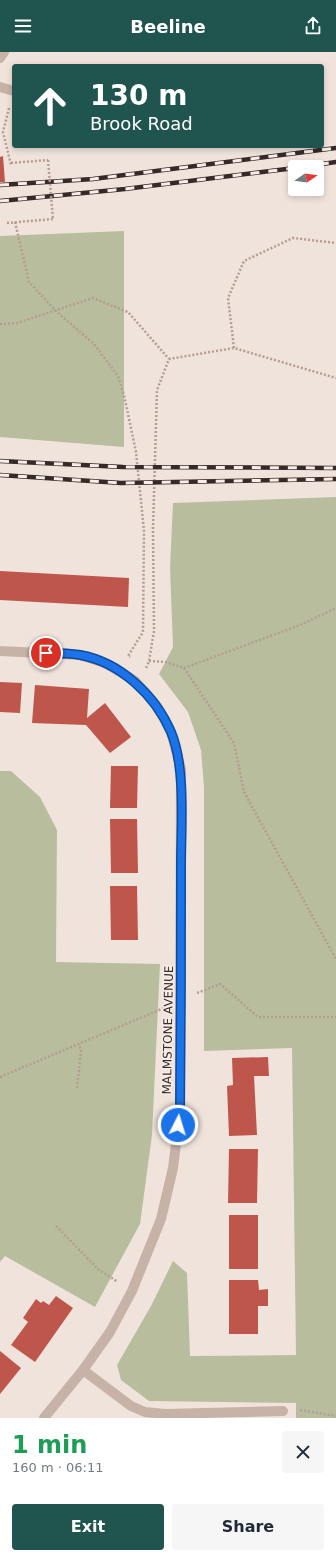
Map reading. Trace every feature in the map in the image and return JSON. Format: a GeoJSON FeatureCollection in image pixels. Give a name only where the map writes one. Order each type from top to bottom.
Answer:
{"type":"FeatureCollection","features":[{"type":"Feature","properties":{"kind":"street"},"geometry":{"type":"LineString","coordinates":[[0,87],[12,90]]}},
{"type":"Feature","properties":{"kind":"street","name":"MALMSTONE AVENUE"},"geometry":{"type":"LineString","coordinates":[[0,651],[80,655],[105,663],[135,681],[157,706],[171,732],[181,769],[180,1111],[172,1168],[161,1219],[132,1291],[110,1332],[83,1370],[44,1418]]}},
{"type":"Feature","properties":{"kind":"street"},"geometry":{"type":"LineString","coordinates":[[83,1370],[131,1406],[145,1412],[165,1414],[266,1415],[283,1411]]}},
{"type":"Feature","properties":{"kind":"path"},"geometry":{"type":"LineString","coordinates":[[8,223],[53,219],[48,160],[11,164],[3,132],[10,105]]}},
{"type":"Feature","properties":{"kind":"path"},"geometry":{"type":"LineString","coordinates":[[15,222],[29,282],[56,311],[94,344],[118,376],[124,395],[136,452],[144,532],[142,632],[128,656]]}},
{"type":"Feature","properties":{"kind":"path"},"geometry":{"type":"LineString","coordinates":[[234,348],[228,298],[244,261],[293,238],[336,243]]}},
{"type":"Feature","properties":{"kind":"path"},"geometry":{"type":"LineString","coordinates":[[0,324],[17,324],[93,298],[128,312],[169,358]]}},
{"type":"Feature","properties":{"kind":"path"},"geometry":{"type":"LineString","coordinates":[[169,358],[234,348],[336,378]]}},
{"type":"Feature","properties":{"kind":"path"},"geometry":{"type":"LineString","coordinates":[[169,358],[157,390],[153,529],[154,631],[149,661],[166,662],[184,668],[234,743],[244,792],[336,959]]}},
{"type":"Feature","properties":{"kind":"path"},"geometry":{"type":"LineString","coordinates":[[184,668],[300,625],[336,608]]}},
{"type":"Feature","properties":{"kind":"path"},"geometry":{"type":"LineString","coordinates":[[198,993],[220,984],[258,1017],[336,1017]]}},
{"type":"Feature","properties":{"kind":"path"},"geometry":{"type":"LineString","coordinates":[[0,1077],[48,1055],[79,1044],[164,1008],[164,1004]]}},
{"type":"Feature","properties":{"kind":"path"},"geometry":{"type":"LineString","coordinates":[[77,1088],[81,1050],[79,1044]]}},
{"type":"Feature","properties":{"kind":"path"},"geometry":{"type":"LineString","coordinates":[[56,1226],[99,1270],[132,1291]]}},
{"type":"Feature","properties":{"kind":"path"},"geometry":{"type":"LineString","coordinates":[[283,1411],[305,1410],[336,1416]]}},
{"type":"Feature","properties":{"kind":"green space"},"geometry":{"type":"Polygon","coordinates":[[[124,231],[124,447],[0,437],[0,236],[124,231]]]}},
{"type":"Feature","properties":{"kind":"green space"},"geometry":{"type":"Polygon","coordinates":[[[336,497],[336,1418],[296,1418],[296,1403],[149,1401],[121,1380],[117,1365],[151,1306],[173,1261],[187,1273],[190,1356],[296,1355],[292,1048],[204,1051],[204,787],[201,750],[188,712],[159,674],[173,647],[170,568],[173,503],[336,497]]]}},
{"type":"Feature","properties":{"kind":"green space"},"geometry":{"type":"Polygon","coordinates":[[[0,771],[11,771],[40,797],[57,830],[56,962],[160,964],[152,1135],[140,1224],[95,1307],[5,1256],[0,1262],[0,771]]]}},
{"type":"Feature","properties":{"kind":"building"},"geometry":{"type":"Polygon","coordinates":[[[3,156],[5,182],[0,182],[0,157],[3,156]]]}},
{"type":"Feature","properties":{"kind":"building"},"geometry":{"type":"Polygon","coordinates":[[[0,571],[129,578],[128,607],[0,600],[0,571]]]}},
{"type":"Feature","properties":{"kind":"building"},"geometry":{"type":"Polygon","coordinates":[[[0,682],[22,683],[20,713],[0,712],[0,682]]]}},
{"type":"Feature","properties":{"kind":"building"},"geometry":{"type":"Polygon","coordinates":[[[35,685],[89,689],[87,718],[105,703],[131,737],[110,753],[86,725],[32,723],[35,685]]]}},
{"type":"Feature","properties":{"kind":"building"},"geometry":{"type":"Polygon","coordinates":[[[111,766],[138,766],[137,808],[110,808],[111,766]]]}},
{"type":"Feature","properties":{"kind":"building"},"geometry":{"type":"Polygon","coordinates":[[[110,819],[137,819],[138,873],[111,873],[110,819]]]}},
{"type":"Feature","properties":{"kind":"building"},"geometry":{"type":"Polygon","coordinates":[[[110,886],[137,886],[138,940],[111,940],[110,886]]]}},
{"type":"Feature","properties":{"kind":"building"},"geometry":{"type":"Polygon","coordinates":[[[268,1057],[269,1076],[254,1076],[257,1135],[229,1136],[227,1086],[233,1085],[232,1058],[268,1057]]]}},
{"type":"Feature","properties":{"kind":"building"},"geometry":{"type":"Polygon","coordinates":[[[229,1149],[258,1149],[257,1203],[228,1203],[229,1149]]]}},
{"type":"Feature","properties":{"kind":"building"},"geometry":{"type":"Polygon","coordinates":[[[229,1215],[258,1215],[258,1269],[229,1269],[229,1215]]]}},
{"type":"Feature","properties":{"kind":"building"},"geometry":{"type":"Polygon","coordinates":[[[229,1280],[258,1280],[259,1290],[268,1289],[268,1306],[258,1306],[258,1334],[229,1334],[229,1280]]]}},
{"type":"Feature","properties":{"kind":"building"},"geometry":{"type":"Polygon","coordinates":[[[56,1296],[73,1308],[35,1362],[11,1345],[28,1322],[23,1318],[36,1299],[41,1303],[43,1301],[49,1305],[56,1296]]]}},
{"type":"Feature","properties":{"kind":"building"},"geometry":{"type":"Polygon","coordinates":[[[0,1351],[21,1368],[0,1394],[0,1351]]]}},
{"type":"Feature","properties":{"kind":"railway"},"geometry":{"type":"LineString","coordinates":[[0,185],[93,179],[336,148]]}},
{"type":"Feature","properties":{"kind":"railway"},"geometry":{"type":"LineString","coordinates":[[324,164],[336,162]]}},
{"type":"Feature","properties":{"kind":"railway"},"geometry":{"type":"LineString","coordinates":[[0,201],[125,189],[288,169]]}},
{"type":"Feature","properties":{"kind":"railway"},"geometry":{"type":"LineString","coordinates":[[0,461],[123,467],[336,468]]}},
{"type":"Feature","properties":{"kind":"railway"},"geometry":{"type":"LineString","coordinates":[[0,475],[121,483],[336,479]]}},
{"type":"Feature","properties":{"kind":"route"},"geometry":{"type":"LineString","coordinates":[[46,653],[80,655],[105,663],[135,681],[157,706],[171,732],[181,769],[181,996],[180,1111],[178,1125]]}}]}
